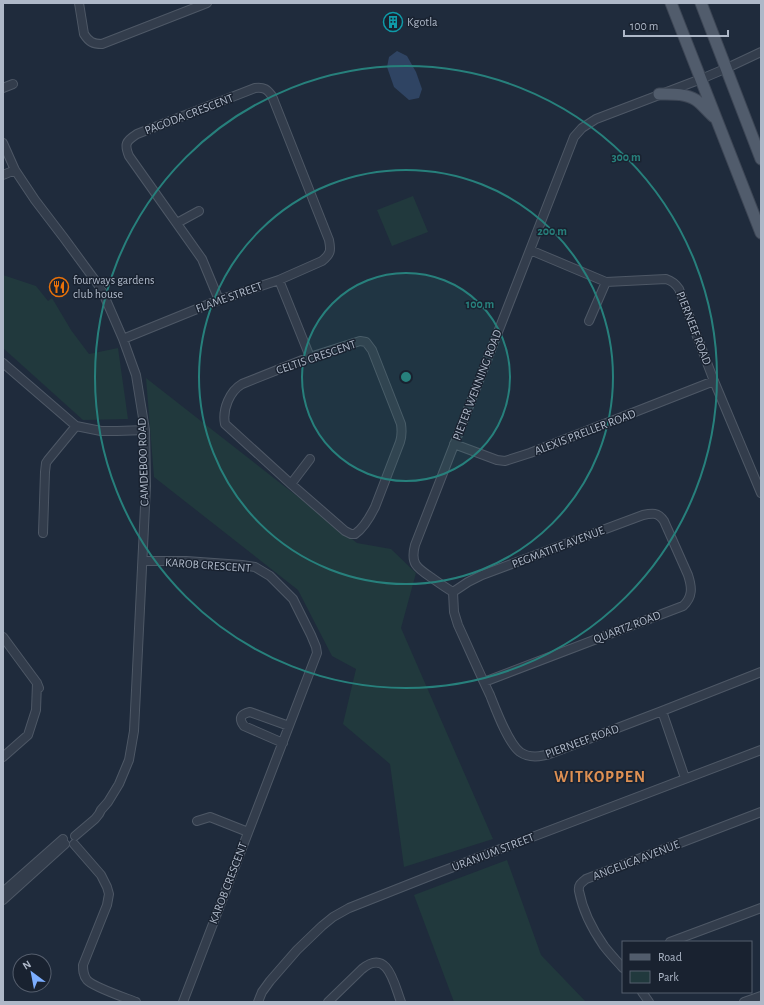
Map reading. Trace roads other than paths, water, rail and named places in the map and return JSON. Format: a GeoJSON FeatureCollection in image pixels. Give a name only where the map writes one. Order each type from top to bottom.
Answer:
{"type":"FeatureCollection","features":[{"type":"Feature","properties":{"kind":"main road"},"geometry":{"type":"LineString","coordinates":[[671,3],[761,233]]}},
{"type":"Feature","properties":{"kind":"main road"},"geometry":{"type":"LineString","coordinates":[[701,3],[761,159]]}},
{"type":"Feature","properties":{"kind":"main road"},"geometry":{"type":"LineString","coordinates":[[659,94],[685,95],[696,99],[717,120]]}},
{"type":"Feature","properties":{"kind":"street"},"geometry":{"type":"LineString","coordinates":[[79,3],[84,34],[87,39],[96,44],[102,44],[207,3]]}},
{"type":"Feature","properties":{"kind":"street","name":"PIETER WENNING ROAD"},"geometry":{"type":"LineString","coordinates":[[453,592],[418,568],[413,553],[415,545],[572,142],[577,133],[596,119],[701,79],[761,52]]}},
{"type":"Feature","properties":{"kind":"street"},"geometry":{"type":"LineString","coordinates":[[3,88],[13,84]]}},
{"type":"Feature","properties":{"kind":"street","name":"PAGODA CRESCENT"},"geometry":{"type":"LineString","coordinates":[[219,300],[202,259],[129,156],[126,149],[126,143],[130,138],[137,134],[255,88],[263,88],[268,90],[272,96],[329,240],[331,249]]}},
{"type":"Feature","properties":{"kind":"street","name":"CAMDEBOO ROAD"},"geometry":{"type":"LineString","coordinates":[[3,143],[15,170],[34,200],[97,283],[103,293],[123,339],[136,375],[145,430],[146,486],[134,731],[129,760],[120,784],[101,810],[90,816],[69,840],[6,889],[3,900]]}},
{"type":"Feature","properties":{"kind":"street"},"geometry":{"type":"LineString","coordinates":[[3,175],[15,170]]}},
{"type":"Feature","properties":{"kind":"street"},"geometry":{"type":"LineString","coordinates":[[177,224],[199,211]]}},
{"type":"Feature","properties":{"kind":"street","name":"FLAME STREET"},"geometry":{"type":"LineString","coordinates":[[123,339],[219,300],[279,280],[322,261],[326,258],[331,249]]}},
{"type":"Feature","properties":{"kind":"street","name":"PIERNEEF ROAD"},"geometry":{"type":"LineString","coordinates":[[530,250],[606,282],[666,279],[676,284],[714,381],[761,492]]}},
{"type":"Feature","properties":{"kind":"street"},"geometry":{"type":"LineString","coordinates":[[279,280],[310,357]]}},
{"type":"Feature","properties":{"kind":"street"},"geometry":{"type":"LineString","coordinates":[[589,321],[606,282]]}},
{"type":"Feature","properties":{"kind":"street","name":"CELTIS CRESCENT"},"geometry":{"type":"LineString","coordinates":[[360,341],[366,342],[372,350],[402,431],[402,437],[375,507],[358,532],[351,534],[345,531],[291,484],[225,424],[224,418],[229,398],[237,387],[246,382],[310,357],[360,341]]}},
{"type":"Feature","properties":{"kind":"street"},"geometry":{"type":"LineString","coordinates":[[3,363],[76,426],[117,431],[145,430]]}},
{"type":"Feature","properties":{"kind":"street","name":"ALEXIS PRELLER ROAD"},"geometry":{"type":"LineString","coordinates":[[454,444],[497,460],[505,461],[514,459],[714,381]]}},
{"type":"Feature","properties":{"kind":"street"},"geometry":{"type":"LineString","coordinates":[[43,533],[46,463],[76,426]]}},
{"type":"Feature","properties":{"kind":"street"},"geometry":{"type":"LineString","coordinates":[[291,484],[310,458]]}},
{"type":"Feature","properties":{"kind":"street","name":"PEGMATITE AVENUE"},"geometry":{"type":"LineString","coordinates":[[453,592],[468,582],[482,576],[643,515],[654,513],[661,516],[664,521]]}},
{"type":"Feature","properties":{"kind":"street","name":"QUARTZ ROAD"},"geometry":{"type":"LineString","coordinates":[[484,682],[683,606],[690,597],[692,590],[691,584],[664,521]]}},
{"type":"Feature","properties":{"kind":"street","name":"KAROB CRESCENT"},"geometry":{"type":"LineString","coordinates":[[143,561],[186,561],[255,567],[270,576],[296,604],[316,647],[317,653],[183,1002]]}},
{"type":"Feature","properties":{"kind":"street","name":"PIERNEEF ROAD"},"geometry":{"type":"LineString","coordinates":[[453,592],[455,618],[511,742],[521,752],[528,756],[543,756],[552,753],[761,672]]}},
{"type":"Feature","properties":{"kind":"street"},"geometry":{"type":"LineString","coordinates":[[3,637],[37,683],[36,710],[28,735],[3,757]]}},
{"type":"Feature","properties":{"kind":"street"},"geometry":{"type":"LineString","coordinates":[[662,711],[686,778]]}},
{"type":"Feature","properties":{"kind":"street"},"geometry":{"type":"LineString","coordinates":[[283,743],[244,726],[241,722],[241,718],[246,713],[250,712],[289,726]]}},
{"type":"Feature","properties":{"kind":"street","name":"URANIUM STREET"},"geometry":{"type":"LineString","coordinates":[[258,1002],[262,992],[270,981],[297,950],[322,926],[343,911],[761,750]]}},
{"type":"Feature","properties":{"kind":"street","name":"ANGELICA AVENUE"},"geometry":{"type":"LineString","coordinates":[[621,963],[605,947],[586,916],[578,888],[582,882],[586,879],[761,812]]}},
{"type":"Feature","properties":{"kind":"street"},"geometry":{"type":"LineString","coordinates":[[197,821],[210,817],[248,832]]}},
{"type":"Feature","properties":{"kind":"street"},"geometry":{"type":"LineString","coordinates":[[69,840],[101,875],[109,894],[107,905],[83,965],[84,975],[86,979],[94,985],[136,1002]]}},
{"type":"Feature","properties":{"kind":"street"},"geometry":{"type":"LineString","coordinates":[[673,941],[761,908]]}},
{"type":"Feature","properties":{"kind":"street"},"geometry":{"type":"LineString","coordinates":[[328,1002],[362,968],[373,962],[384,964],[388,969],[401,1002]]}},
{"type":"Feature","properties":{"kind":"street"},"geometry":{"type":"LineString","coordinates":[[643,993],[649,1002]]}},
{"type":"Feature","properties":{"kind":"street"},"geometry":{"type":"LineString","coordinates":[[744,1002],[761,996]]}},
{"type":"Feature","properties":{"kind":"water"},"geometry":{"type":"Polygon","coordinates":[[[397,51],[407,56],[416,72],[422,89],[419,98],[409,100],[394,87],[387,67],[389,57],[397,51]]]}},
{"type":"Feature","properties":{"kind":"place","name":"Kgotla"},"geometry":{"type":"Point","coordinates":[393,22]}},
{"type":"Feature","properties":{"kind":"place","name":"fourways gardens club house"},"geometry":{"type":"Point","coordinates":[59,287]}},
{"type":"Feature","properties":{"kind":"district","name":"WITKOPPEN"},"geometry":{"type":"Point","coordinates":[600,777]}}]}
